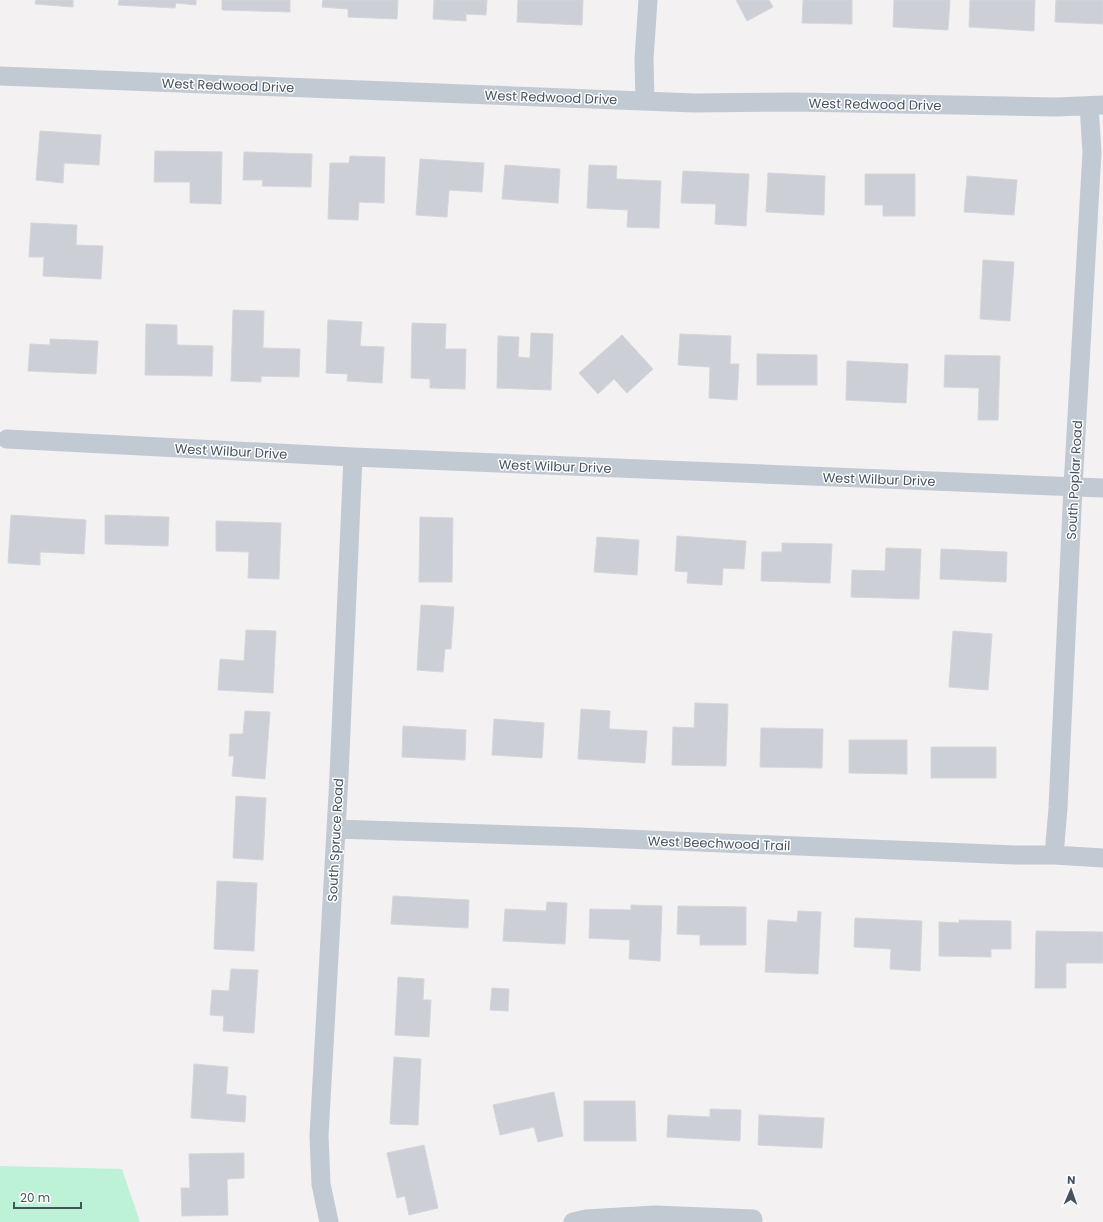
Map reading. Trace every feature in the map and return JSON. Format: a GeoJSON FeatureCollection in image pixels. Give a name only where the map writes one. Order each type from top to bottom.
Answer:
{"type":"FeatureCollection","features":[{"type":"Feature","properties":{"kind":"street"},"geometry":{"type":"LineString","coordinates":[[645,101],[644,59],[648,0]]}},
{"type":"Feature","properties":{"kind":"street","name":"West Redwood Drive"},"geometry":{"type":"LineString","coordinates":[[0,76],[694,103],[804,102],[1057,108],[1096,105]]}},
{"type":"Feature","properties":{"kind":"street","name":"South Poplar Road"},"geometry":{"type":"LineString","coordinates":[[1054,855],[1058,808],[1073,488],[1096,105]]}},
{"type":"Feature","properties":{"kind":"street","name":"West Wilbur Drive"},"geometry":{"type":"LineString","coordinates":[[7,439],[353,457],[1073,488],[1103,488]]}},
{"type":"Feature","properties":{"kind":"street","name":"South Spruce Road"},"geometry":{"type":"LineString","coordinates":[[329,1222],[321,1184],[319,1136],[340,768],[353,457]]}},
{"type":"Feature","properties":{"kind":"street","name":"West Beechwood Trail"},"geometry":{"type":"LineString","coordinates":[[336,829],[1103,858]]}},
{"type":"Feature","properties":{"kind":"street"},"geometry":{"type":"LineString","coordinates":[[573,1222],[586,1219],[655,1215],[753,1219]]}},
{"type":"Feature","properties":{"kind":"green space"},"geometry":{"type":"Polygon","coordinates":[[[0,1166],[122,1169],[140,1222],[0,1222],[0,1166]]]}},
{"type":"Feature","properties":{"kind":"building"},"geometry":{"type":"Polygon","coordinates":[[[36,0],[73,0],[73,7],[35,4],[36,0]]]}},
{"type":"Feature","properties":{"kind":"building"},"geometry":{"type":"Polygon","coordinates":[[[119,0],[196,0],[196,5],[176,3],[175,8],[118,5],[119,0]]]}},
{"type":"Feature","properties":{"kind":"building"},"geometry":{"type":"Polygon","coordinates":[[[222,0],[290,0],[290,12],[222,10],[222,0]]]}},
{"type":"Feature","properties":{"kind":"building"},"geometry":{"type":"Polygon","coordinates":[[[323,0],[398,0],[397,19],[348,17],[348,9],[322,7],[323,0]]]}},
{"type":"Feature","properties":{"kind":"building"},"geometry":{"type":"Polygon","coordinates":[[[434,0],[487,0],[486,15],[466,14],[466,21],[433,19],[434,0]]]}},
{"type":"Feature","properties":{"kind":"building"},"geometry":{"type":"Polygon","coordinates":[[[518,0],[583,0],[582,25],[517,22],[518,0]]]}},
{"type":"Feature","properties":{"kind":"building"},"geometry":{"type":"Polygon","coordinates":[[[736,0],[769,0],[773,7],[747,21],[736,0]]]}},
{"type":"Feature","properties":{"kind":"building"},"geometry":{"type":"Polygon","coordinates":[[[803,0],[852,0],[852,24],[802,23],[803,0]]]}},
{"type":"Feature","properties":{"kind":"building"},"geometry":{"type":"Polygon","coordinates":[[[894,0],[950,0],[948,30],[893,27],[894,0]]]}},
{"type":"Feature","properties":{"kind":"building"},"geometry":{"type":"Polygon","coordinates":[[[970,0],[1035,0],[1034,31],[969,27],[970,0]]]}},
{"type":"Feature","properties":{"kind":"building"},"geometry":{"type":"Polygon","coordinates":[[[1056,0],[1103,0],[1103,24],[1055,22],[1056,0]]]}},
{"type":"Feature","properties":{"kind":"building"},"geometry":{"type":"Polygon","coordinates":[[[40,131],[101,135],[99,165],[64,163],[63,183],[36,180],[40,131]]]}},
{"type":"Feature","properties":{"kind":"building"},"geometry":{"type":"Polygon","coordinates":[[[155,151],[222,152],[221,204],[190,203],[190,182],[154,182],[155,151]]]}},
{"type":"Feature","properties":{"kind":"building"},"geometry":{"type":"Polygon","coordinates":[[[244,152],[312,154],[311,187],[262,186],[263,180],[243,180],[244,152]]]}},
{"type":"Feature","properties":{"kind":"building"},"geometry":{"type":"Polygon","coordinates":[[[350,156],[385,157],[384,203],[359,202],[358,220],[328,219],[330,163],[349,163],[350,156]]]}},
{"type":"Feature","properties":{"kind":"building"},"geometry":{"type":"Polygon","coordinates":[[[420,159],[484,163],[482,192],[449,190],[447,217],[416,215],[420,159]]]}},
{"type":"Feature","properties":{"kind":"building"},"geometry":{"type":"Polygon","coordinates":[[[505,165],[560,169],[558,203],[502,199],[505,165]]]}},
{"type":"Feature","properties":{"kind":"building"},"geometry":{"type":"Polygon","coordinates":[[[589,165],[617,166],[616,179],[661,181],[659,228],[627,227],[628,210],[587,208],[589,165]]]}},
{"type":"Feature","properties":{"kind":"building"},"geometry":{"type":"Polygon","coordinates":[[[683,171],[749,174],[746,226],[715,224],[716,204],[681,203],[683,171]]]}},
{"type":"Feature","properties":{"kind":"building"},"geometry":{"type":"Polygon","coordinates":[[[768,173],[825,176],[824,215],[766,212],[768,173]]]}},
{"type":"Feature","properties":{"kind":"building"},"geometry":{"type":"Polygon","coordinates":[[[865,174],[915,174],[915,216],[883,216],[883,205],[865,205],[865,174]]]}},
{"type":"Feature","properties":{"kind":"building"},"geometry":{"type":"Polygon","coordinates":[[[967,176],[1017,180],[1014,215],[964,212],[967,176]]]}},
{"type":"Feature","properties":{"kind":"building"},"geometry":{"type":"Polygon","coordinates":[[[31,223],[77,225],[76,245],[103,246],[101,279],[43,276],[44,257],[29,257],[31,223]]]}},
{"type":"Feature","properties":{"kind":"building"},"geometry":{"type":"Polygon","coordinates":[[[983,260],[1014,262],[1010,321],[980,319],[983,260]]]}},
{"type":"Feature","properties":{"kind":"building"},"geometry":{"type":"Polygon","coordinates":[[[233,310],[264,311],[263,348],[300,349],[299,377],[261,376],[261,382],[231,381],[233,310]]]}},
{"type":"Feature","properties":{"kind":"building"},"geometry":{"type":"Polygon","coordinates":[[[328,320],[362,322],[360,346],[384,347],[382,383],[347,381],[348,374],[326,373],[328,320]]]}},
{"type":"Feature","properties":{"kind":"building"},"geometry":{"type":"Polygon","coordinates":[[[412,323],[446,324],[445,349],[466,349],[465,389],[430,388],[430,379],[411,378],[412,323]]]}},
{"type":"Feature","properties":{"kind":"building"},"geometry":{"type":"Polygon","coordinates":[[[146,324],[177,325],[177,345],[213,346],[212,376],[145,375],[146,324]]]}},
{"type":"Feature","properties":{"kind":"building"},"geometry":{"type":"Polygon","coordinates":[[[531,333],[553,334],[551,390],[497,388],[498,336],[519,337],[518,357],[530,358],[531,333]]]}},
{"type":"Feature","properties":{"kind":"building"},"geometry":{"type":"Polygon","coordinates":[[[680,334],[731,336],[730,364],[739,364],[737,400],[709,398],[710,367],[678,365],[680,334]]]}},
{"type":"Feature","properties":{"kind":"building"},"geometry":{"type":"Polygon","coordinates":[[[622,335],[653,369],[627,393],[614,379],[598,394],[579,373],[622,335]]]}},
{"type":"Feature","properties":{"kind":"building"},"geometry":{"type":"Polygon","coordinates":[[[50,339],[98,341],[96,374],[28,371],[30,344],[50,345],[50,339]]]}},
{"type":"Feature","properties":{"kind":"building"},"geometry":{"type":"Polygon","coordinates":[[[757,354],[817,355],[817,385],[757,385],[757,354]]]}},
{"type":"Feature","properties":{"kind":"building"},"geometry":{"type":"Polygon","coordinates":[[[945,355],[1000,356],[998,420],[978,420],[979,388],[944,387],[945,355]]]}},
{"type":"Feature","properties":{"kind":"building"},"geometry":{"type":"Polygon","coordinates":[[[847,361],[908,364],[906,403],[846,400],[847,361]]]}},
{"type":"Feature","properties":{"kind":"building"},"geometry":{"type":"Polygon","coordinates":[[[11,515],[86,520],[84,554],[40,552],[40,565],[8,563],[11,515]]]}},
{"type":"Feature","properties":{"kind":"building"},"geometry":{"type":"Polygon","coordinates":[[[105,515],[169,517],[168,546],[105,544],[105,515]]]}},
{"type":"Feature","properties":{"kind":"building"},"geometry":{"type":"Polygon","coordinates":[[[420,517],[453,518],[452,582],[419,582],[420,517]]]}},
{"type":"Feature","properties":{"kind":"building"},"geometry":{"type":"Polygon","coordinates":[[[216,521],[281,523],[279,579],[248,578],[249,552],[216,551],[216,521]]]}},
{"type":"Feature","properties":{"kind":"building"},"geometry":{"type":"Polygon","coordinates":[[[677,536],[746,541],[744,569],[723,568],[722,585],[687,583],[688,572],[675,571],[677,536]]]}},
{"type":"Feature","properties":{"kind":"building"},"geometry":{"type":"Polygon","coordinates":[[[597,537],[639,540],[637,575],[594,572],[597,537]]]}},
{"type":"Feature","properties":{"kind":"building"},"geometry":{"type":"Polygon","coordinates":[[[782,543],[832,544],[830,583],[761,581],[762,552],[782,552],[782,543]]]}},
{"type":"Feature","properties":{"kind":"building"},"geometry":{"type":"Polygon","coordinates":[[[886,548],[921,549],[919,599],[851,597],[852,570],[885,571],[886,548]]]}},
{"type":"Feature","properties":{"kind":"building"},"geometry":{"type":"Polygon","coordinates":[[[941,549],[1007,552],[1006,582],[940,579],[941,549]]]}},
{"type":"Feature","properties":{"kind":"building"},"geometry":{"type":"Polygon","coordinates":[[[421,605],[454,607],[451,649],[445,649],[443,672],[417,670],[421,605]]]}},
{"type":"Feature","properties":{"kind":"building"},"geometry":{"type":"Polygon","coordinates":[[[246,630],[276,631],[273,693],[218,690],[220,659],[244,661],[246,630]]]}},
{"type":"Feature","properties":{"kind":"building"},"geometry":{"type":"Polygon","coordinates":[[[953,631],[992,634],[988,690],[949,687],[953,631]]]}},
{"type":"Feature","properties":{"kind":"building"},"geometry":{"type":"Polygon","coordinates":[[[695,703],[728,704],[726,766],[672,765],[673,727],[694,728],[695,703]]]}},
{"type":"Feature","properties":{"kind":"building"},"geometry":{"type":"Polygon","coordinates":[[[581,709],[610,711],[609,729],[647,731],[645,763],[578,759],[581,709]]]}},
{"type":"Feature","properties":{"kind":"building"},"geometry":{"type":"Polygon","coordinates":[[[245,711],[270,712],[265,779],[232,776],[234,756],[229,756],[230,734],[243,734],[245,711]]]}},
{"type":"Feature","properties":{"kind":"building"},"geometry":{"type":"Polygon","coordinates":[[[494,719],[544,723],[542,758],[492,755],[494,719]]]}},
{"type":"Feature","properties":{"kind":"building"},"geometry":{"type":"Polygon","coordinates":[[[403,726],[466,730],[465,760],[402,757],[403,726]]]}},
{"type":"Feature","properties":{"kind":"building"},"geometry":{"type":"Polygon","coordinates":[[[761,728],[823,729],[822,768],[760,767],[761,728]]]}},
{"type":"Feature","properties":{"kind":"building"},"geometry":{"type":"Polygon","coordinates":[[[849,740],[907,740],[907,774],[849,773],[849,740]]]}},
{"type":"Feature","properties":{"kind":"building"},"geometry":{"type":"Polygon","coordinates":[[[931,747],[996,747],[996,778],[931,778],[931,747]]]}},
{"type":"Feature","properties":{"kind":"building"},"geometry":{"type":"Polygon","coordinates":[[[236,796],[266,798],[263,860],[233,858],[236,796]]]}},
{"type":"Feature","properties":{"kind":"building"},"geometry":{"type":"Polygon","coordinates":[[[217,881],[257,883],[254,951],[214,949],[217,881]]]}},
{"type":"Feature","properties":{"kind":"building"},"geometry":{"type":"Polygon","coordinates":[[[393,896],[469,900],[468,928],[391,924],[393,896]]]}},
{"type":"Feature","properties":{"kind":"building"},"geometry":{"type":"Polygon","coordinates":[[[547,902],[567,903],[565,944],[503,941],[505,909],[546,911],[547,902]]]}},
{"type":"Feature","properties":{"kind":"building"},"geometry":{"type":"Polygon","coordinates":[[[631,905],[662,906],[660,961],[629,959],[630,940],[589,938],[590,909],[631,910],[631,905]]]}},
{"type":"Feature","properties":{"kind":"building"},"geometry":{"type":"Polygon","coordinates":[[[678,906],[746,907],[746,945],[700,945],[700,935],[677,934],[678,906]]]}},
{"type":"Feature","properties":{"kind":"building"},"geometry":{"type":"Polygon","coordinates":[[[798,911],[821,912],[818,974],[765,972],[768,920],[797,922],[798,911]]]}},
{"type":"Feature","properties":{"kind":"building"},"geometry":{"type":"Polygon","coordinates":[[[855,918],[922,921],[920,971],[890,969],[891,949],[854,947],[855,918]]]}},
{"type":"Feature","properties":{"kind":"building"},"geometry":{"type":"Polygon","coordinates":[[[959,920],[1011,921],[1011,949],[991,949],[991,957],[939,956],[939,922],[959,923],[959,920]]]}},
{"type":"Feature","properties":{"kind":"building"},"geometry":{"type":"Polygon","coordinates":[[[1036,931],[1103,932],[1103,963],[1066,963],[1066,988],[1035,988],[1036,931]]]}},
{"type":"Feature","properties":{"kind":"building"},"geometry":{"type":"Polygon","coordinates":[[[231,969],[258,970],[254,1033],[223,1031],[224,1016],[210,1015],[212,990],[229,991],[231,969]]]}},
{"type":"Feature","properties":{"kind":"building"},"geometry":{"type":"Polygon","coordinates":[[[398,977],[424,979],[423,1000],[431,1000],[429,1037],[395,1035],[398,977]]]}},
{"type":"Feature","properties":{"kind":"building"},"geometry":{"type":"Polygon","coordinates":[[[492,988],[509,989],[508,1011],[490,1010],[492,988]]]}},
{"type":"Feature","properties":{"kind":"building"},"geometry":{"type":"Polygon","coordinates":[[[394,1057],[421,1059],[418,1125],[390,1124],[394,1057]]]}},
{"type":"Feature","properties":{"kind":"building"},"geometry":{"type":"Polygon","coordinates":[[[194,1064],[228,1067],[226,1094],[246,1096],[245,1122],[191,1118],[194,1064]]]}},
{"type":"Feature","properties":{"kind":"building"},"geometry":{"type":"Polygon","coordinates":[[[554,1092],[563,1136],[538,1142],[534,1127],[500,1135],[493,1105],[554,1092]]]}},
{"type":"Feature","properties":{"kind":"building"},"geometry":{"type":"Polygon","coordinates":[[[584,1101],[635,1101],[636,1141],[584,1141],[584,1101]]]}},
{"type":"Feature","properties":{"kind":"building"},"geometry":{"type":"Polygon","coordinates":[[[710,1109],[741,1110],[740,1141],[667,1137],[668,1115],[710,1117],[710,1109]]]}},
{"type":"Feature","properties":{"kind":"building"},"geometry":{"type":"Polygon","coordinates":[[[759,1115],[824,1118],[822,1148],[758,1145],[759,1115]]]}},
{"type":"Feature","properties":{"kind":"building"},"geometry":{"type":"Polygon","coordinates":[[[424,1145],[438,1208],[409,1215],[405,1196],[397,1198],[387,1153],[424,1145]]]}},
{"type":"Feature","properties":{"kind":"building"},"geometry":{"type":"Polygon","coordinates":[[[244,1153],[244,1178],[227,1179],[228,1215],[182,1216],[181,1188],[190,1188],[189,1154],[244,1153]]]}}]}
